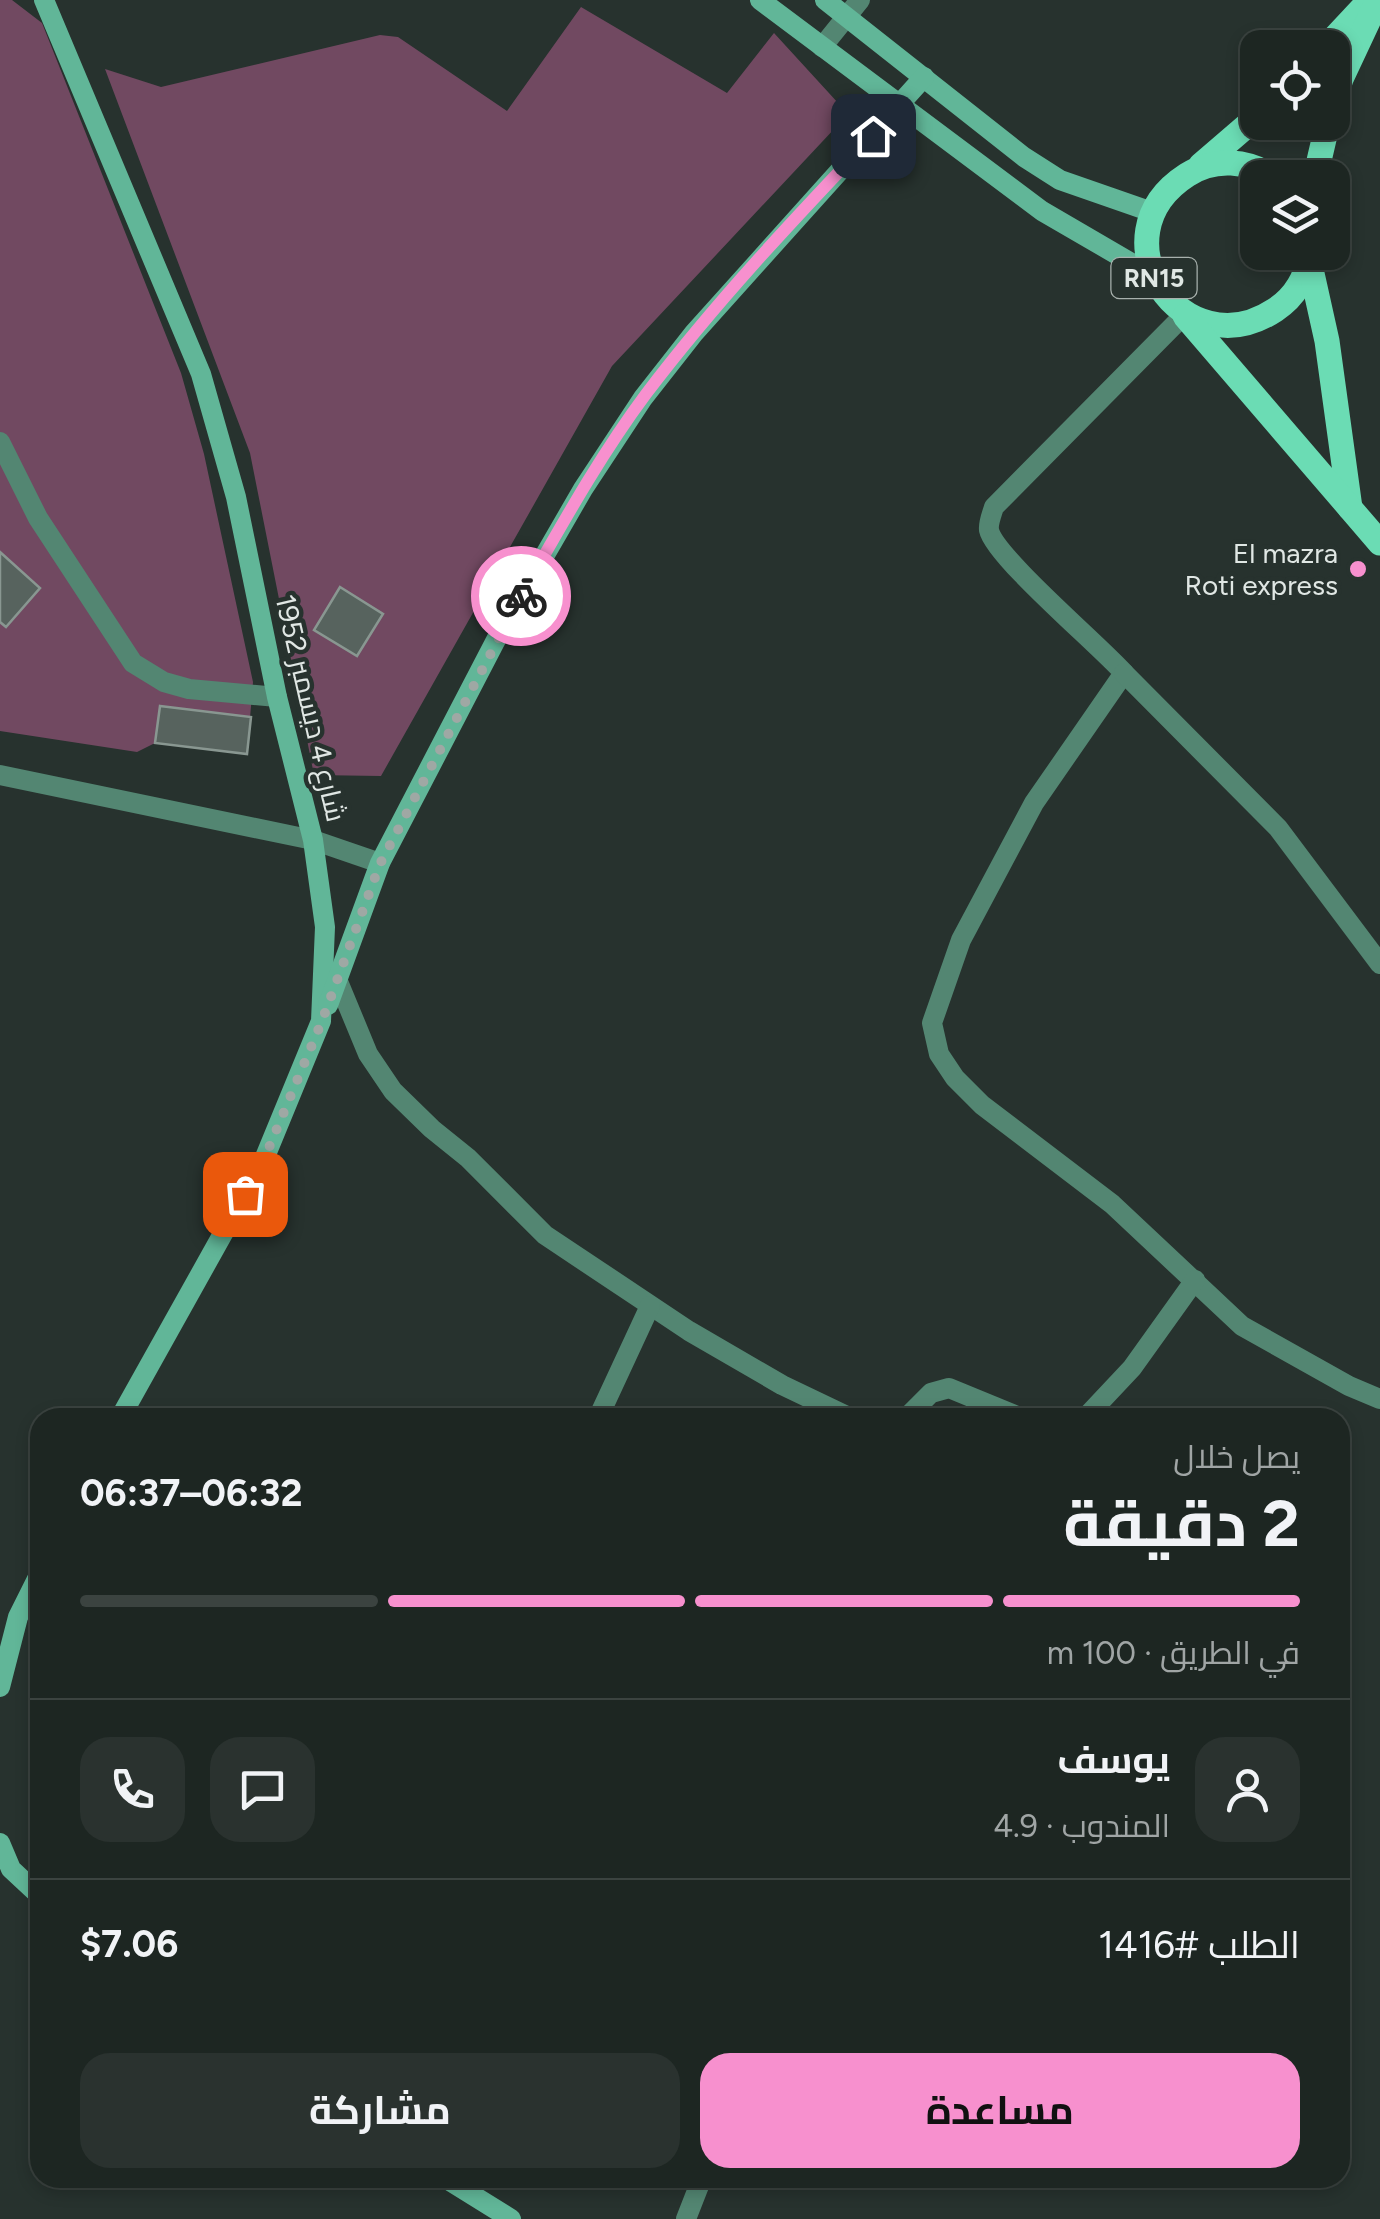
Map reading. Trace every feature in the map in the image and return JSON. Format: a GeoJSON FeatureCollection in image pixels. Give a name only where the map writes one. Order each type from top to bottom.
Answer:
{"type":"FeatureCollection","features":[{"type":"Feature","properties":{"kind":"main road"},"geometry":{"type":"LineString","coordinates":[[1343,30],[1374,0]]}},
{"type":"Feature","properties":{"kind":"main road"},"geometry":{"type":"LineString","coordinates":[[1350,57],[1374,0]]}},
{"type":"Feature","properties":{"kind":"main road"},"geometry":{"type":"LineString","coordinates":[[1152,212],[1170,186],[1240,131]]}},
{"type":"Feature","properties":{"kind":"main road"},"geometry":{"type":"LineString","coordinates":[[1197,168],[1229,162],[1240,164]]}},
{"type":"Feature","properties":{"kind":"main road","name":"RN15"},"geometry":{"type":"LineString","coordinates":[[1152,212],[1146,244],[1152,275],[1380,543]]}},
{"type":"Feature","properties":{"kind":"main road","name":"RN15"},"geometry":{"type":"LineString","coordinates":[[1177,309],[1196,320],[1228,326],[1260,320],[1287,302],[1306,270]]}},
{"type":"Feature","properties":{"kind":"main road","name":"RN15"},"geometry":{"type":"LineString","coordinates":[[1313,270],[1327,341],[1350,508]]}},
{"type":"Feature","properties":{"kind":"street","name":"شارع 4 ديسمبر 1952"},"geometry":{"type":"LineString","coordinates":[[44,0],[201,374],[236,497],[276,697],[313,840],[325,926],[322,1021],[263,1162],[126,1408]]}},
{"type":"Feature","properties":{"kind":"street"},"geometry":{"type":"LineString","coordinates":[[760,0],[1042,211],[1152,275]]}},
{"type":"Feature","properties":{"kind":"street"},"geometry":{"type":"LineString","coordinates":[[825,0],[853,8],[924,77],[1024,157],[1060,180],[1152,212]]}},
{"type":"Feature","properties":{"kind":"street"},"geometry":{"type":"LineString","coordinates":[[822,47],[853,8]]}},
{"type":"Feature","properties":{"kind":"street"},"geometry":{"type":"LineString","coordinates":[[322,1021],[380,864],[498,636],[583,490],[643,398],[694,333],[924,77]]}},
{"type":"Feature","properties":{"kind":"street"},"geometry":{"type":"LineString","coordinates":[[1177,309],[1000,499],[989,529],[1001,554],[1079,626],[1278,828],[1380,964]]}},
{"type":"Feature","properties":{"kind":"street"},"geometry":{"type":"LineString","coordinates":[[0,442],[38,518],[133,664],[164,682],[190,689],[276,697]]}},
{"type":"Feature","properties":{"kind":"street"},"geometry":{"type":"LineString","coordinates":[[1124,672],[1034,803],[961,940],[934,1012],[933,1037],[955,1078],[982,1104],[1112,1204],[1242,1326],[1380,1399]]}},
{"type":"Feature","properties":{"kind":"street"},"geometry":{"type":"LineString","coordinates":[[0,775],[313,840],[380,864]]}},
{"type":"Feature","properties":{"kind":"street"},"geometry":{"type":"LineString","coordinates":[[338,980],[368,1054],[393,1091],[545,1235],[650,1306],[782,1385],[830,1408]]}},
{"type":"Feature","properties":{"kind":"street"},"geometry":{"type":"LineString","coordinates":[[1094,1408],[1132,1368],[1195,1280]]}},
{"type":"Feature","properties":{"kind":"street"},"geometry":{"type":"LineString","coordinates":[[603,1408],[650,1306]]}},
{"type":"Feature","properties":{"kind":"street"},"geometry":{"type":"LineString","coordinates":[[916,1408],[931,1393],[949,1388],[998,1408]]}},
{"type":"Feature","properties":{"kind":"street"},"geometry":{"type":"LineString","coordinates":[[0,1687],[9,1613],[30,1586]]}},
{"type":"Feature","properties":{"kind":"street"},"geometry":{"type":"LineString","coordinates":[[0,1843],[12,1869],[30,1886]]}},
{"type":"Feature","properties":{"kind":"street"},"geometry":{"type":"LineString","coordinates":[[460,2188],[511,2219]]}},
{"type":"Feature","properties":{"kind":"street"},"geometry":{"type":"LineString","coordinates":[[686,2219],[698,2188]]}},
{"type":"Feature","properties":{"kind":"shaded area"},"geometry":{"type":"Polygon","coordinates":[[[0,0],[12,0],[42,23],[181,373],[204,454],[253,682],[247,754],[155,743],[137,752],[0,731],[0,0]]]}},
{"type":"Feature","properties":{"kind":"shaded area"},"geometry":{"type":"Polygon","coordinates":[[[581,7],[727,93],[774,33],[839,104],[836,127],[612,366],[381,776],[314,775],[250,453],[105,69],[161,87],[380,35],[398,37],[507,111],[581,7]]]}},
{"type":"Feature","properties":{"kind":"building"},"geometry":{"type":"Polygon","coordinates":[[[0,552],[40,588],[6,627],[0,622],[0,552]]]}},
{"type":"Feature","properties":{"kind":"building"},"geometry":{"type":"Polygon","coordinates":[[[340,587],[383,614],[357,656],[314,630],[340,587]]]}},
{"type":"Feature","properties":{"kind":"building"},"geometry":{"type":"Polygon","coordinates":[[[160,706],[251,717],[247,754],[155,743],[160,706]]]}},
{"type":"Feature","properties":{"kind":"way so far"},"geometry":{"type":"LineString","coordinates":[[245,1194],[263,1162],[322,1021],[380,864],[521,596]]}},
{"type":"Feature","properties":{"kind":"place","name":"El mazra Roti express"},"geometry":{"type":"Point","coordinates":[1358,569]}},
{"type":"Feature","properties":{"kind":"route"},"geometry":{"type":"LineString","coordinates":[[521,596],[643,398],[694,333],[873,136]]}}]}
